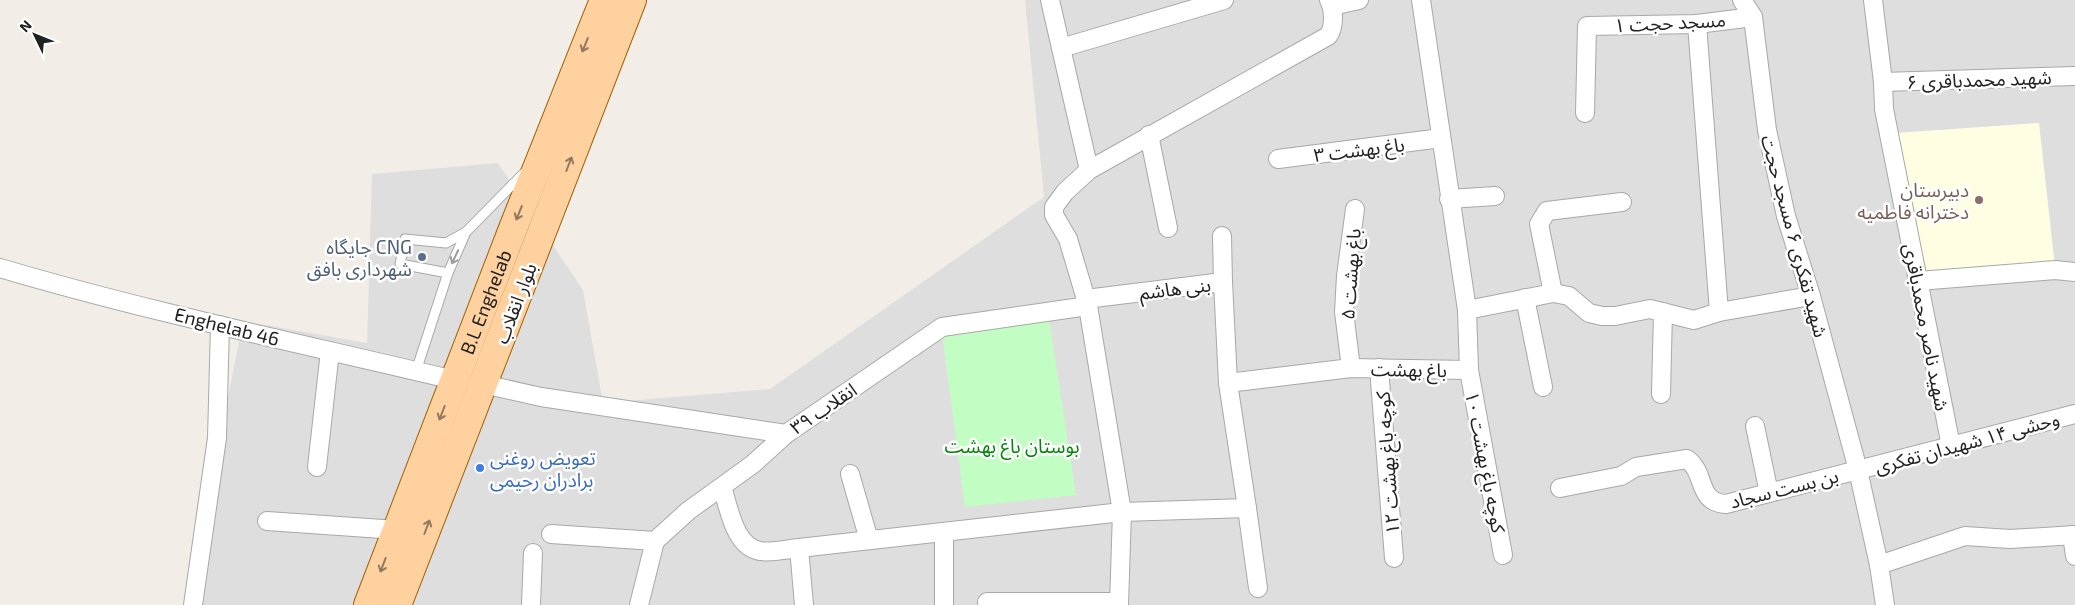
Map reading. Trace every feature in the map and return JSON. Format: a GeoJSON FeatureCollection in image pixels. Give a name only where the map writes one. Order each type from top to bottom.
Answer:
{"type":"FeatureCollection","features":[{"type":"Feature","properties":{"kind":"main road","name":"B.L Enghelab"},"geometry":{"type":"LineString","coordinates":[[368,605],[542,154],[604,0]]}},
{"type":"Feature","properties":{"kind":"main road","name":"بلوار انقلاب"},"geometry":{"type":"LineString","coordinates":[[397,605],[632,0]]}},
{"type":"Feature","properties":{"kind":"street"},"geometry":{"type":"LineString","coordinates":[[1050,0],[1089,170]]}},
{"type":"Feature","properties":{"kind":"street"},"geometry":{"type":"LineString","coordinates":[[1062,48],[1224,0]]}},
{"type":"Feature","properties":{"kind":"street"},"geometry":{"type":"LineString","coordinates":[[987,602],[1119,603],[1122,512],[1087,302],[1068,239],[1054,216],[1054,207],[1066,192],[1089,170],[1328,36],[1332,28],[1330,3],[1359,0]]}},
{"type":"Feature","properties":{"kind":"street","name":"باغ بهشت"},"geometry":{"type":"LineString","coordinates":[[1228,383],[1351,368],[1469,370],[1467,310],[1449,199],[1421,0]]}},
{"type":"Feature","properties":{"kind":"street","name":"شهید تفکری ۶ مسجد حجت"},"geometry":{"type":"LineString","coordinates":[[1742,0],[1753,17],[1766,130],[1786,216],[1811,296],[1858,470],[1879,565],[1885,605]]}},
{"type":"Feature","properties":{"kind":"street","name":"شهید ناصر محمدباقری"},"geometry":{"type":"LineString","coordinates":[[1873,0],[1883,82],[1884,109],[1951,446]]}},
{"type":"Feature","properties":{"kind":"street","name":"مسجد حجت ۱"},"geometry":{"type":"LineString","coordinates":[[1585,113],[1587,26],[1697,24],[1753,17]]}},
{"type":"Feature","properties":{"kind":"street"},"geometry":{"type":"LineString","coordinates":[[1697,24],[1719,312]]}},
{"type":"Feature","properties":{"kind":"street","name":"شهید محمدباقری ۶"},"geometry":{"type":"LineString","coordinates":[[1883,82],[2075,76]]}},
{"type":"Feature","properties":{"kind":"street"},"geometry":{"type":"LineString","coordinates":[[1149,135],[1168,228]]}},
{"type":"Feature","properties":{"kind":"street","name":"باغ بهشت ۳"},"geometry":{"type":"LineString","coordinates":[[1278,159],[1441,138]]}},
{"type":"Feature","properties":{"kind":"street"},"geometry":{"type":"LineString","coordinates":[[1449,199],[1495,196]]}},
{"type":"Feature","properties":{"kind":"street"},"geometry":{"type":"LineString","coordinates":[[1553,293],[1539,224],[1542,217],[1547,212],[1622,202]]}},
{"type":"Feature","properties":{"kind":"street","name":"باغ بهشت ۵"},"geometry":{"type":"LineString","coordinates":[[1351,368],[1344,312],[1354,209]]}},
{"type":"Feature","properties":{"kind":"street"},"geometry":{"type":"LineString","coordinates":[[1222,236],[1223,282]]}},
{"type":"Feature","properties":{"kind":"street","name":"Enghelab 46"},"geometry":{"type":"LineString","coordinates":[[0,268],[44,281],[220,325],[454,380]]}},
{"type":"Feature","properties":{"kind":"street"},"geometry":{"type":"LineString","coordinates":[[1918,281],[2054,270],[2075,272]]}},
{"type":"Feature","properties":{"kind":"street","name":"بنی هاشم"},"geometry":{"type":"LineString","coordinates":[[1087,302],[1223,282],[1228,383]]}},
{"type":"Feature","properties":{"kind":"street"},"geometry":{"type":"LineString","coordinates":[[1467,310],[1553,293],[1569,296],[1589,313],[1602,316],[1616,316],[1650,309],[1694,320],[1719,312],[1811,296]]}},
{"type":"Feature","properties":{"kind":"street"},"geometry":{"type":"LineString","coordinates":[[1524,298],[1543,387]]}},
{"type":"Feature","properties":{"kind":"street","name":"انقلاب ۳۹"},"geometry":{"type":"LineString","coordinates":[[483,384],[541,397],[786,434],[942,327],[1087,302]]}},
{"type":"Feature","properties":{"kind":"street"},"geometry":{"type":"LineString","coordinates":[[1661,394],[1663,312]]}},
{"type":"Feature","properties":{"kind":"street"},"geometry":{"type":"LineString","coordinates":[[193,605],[217,438],[220,325]]}},
{"type":"Feature","properties":{"kind":"street"},"geometry":{"type":"LineString","coordinates":[[317,467],[330,351]]}},
{"type":"Feature","properties":{"kind":"street","name":"کوچه باغ بهشت ۱۲"},"geometry":{"type":"LineString","coordinates":[[1379,368],[1394,558]]}},
{"type":"Feature","properties":{"kind":"street","name":"کوچه باغ بهشت ۱۰"},"geometry":{"type":"LineString","coordinates":[[1469,370],[1503,555]]}},
{"type":"Feature","properties":{"kind":"street"},"geometry":{"type":"LineString","coordinates":[[1228,383],[1258,588]]}},
{"type":"Feature","properties":{"kind":"street","name":"وحشی ۱۴ شهیدان تفکری"},"geometry":{"type":"LineString","coordinates":[[1858,470],[2075,414]]}},
{"type":"Feature","properties":{"kind":"street"},"geometry":{"type":"LineString","coordinates":[[1755,426],[1769,493]]}},
{"type":"Feature","properties":{"kind":"street"},"geometry":{"type":"LineString","coordinates":[[639,605],[655,541],[688,511],[753,464],[786,434]]}},
{"type":"Feature","properties":{"kind":"street","name":"بن بست سجاد"},"geometry":{"type":"LineString","coordinates":[[1560,488],[1621,476],[1636,467],[1688,459],[1697,469],[1707,496],[1716,503],[1726,504],[1858,470]]}},
{"type":"Feature","properties":{"kind":"street"},"geometry":{"type":"LineString","coordinates":[[850,474],[869,540]]}},
{"type":"Feature","properties":{"kind":"street"},"geometry":{"type":"LineString","coordinates":[[722,487],[738,534],[749,548],[761,552],[1122,512],[1247,508]]}},
{"type":"Feature","properties":{"kind":"street"},"geometry":{"type":"LineString","coordinates":[[267,521],[397,530]]}},
{"type":"Feature","properties":{"kind":"street"},"geometry":{"type":"LineString","coordinates":[[944,532],[944,605]]}},
{"type":"Feature","properties":{"kind":"street"},"geometry":{"type":"LineString","coordinates":[[551,534],[655,541]]}},
{"type":"Feature","properties":{"kind":"street"},"geometry":{"type":"LineString","coordinates":[[1879,565],[1966,536],[2010,539],[2074,535],[2075,556]]}},
{"type":"Feature","properties":{"kind":"street"},"geometry":{"type":"LineString","coordinates":[[799,548],[804,605]]}},
{"type":"Feature","properties":{"kind":"street"},"geometry":{"type":"LineString","coordinates":[[531,605],[533,553]]}},
{"type":"Feature","properties":{"kind":"lane"},"geometry":{"type":"LineString","coordinates":[[448,273],[400,264],[405,239],[446,244],[466,232],[542,154]]}},
{"type":"Feature","properties":{"kind":"lane"},"geometry":{"type":"LineString","coordinates":[[416,371],[448,273],[466,232]]}},
{"type":"Feature","properties":{"kind":"shaded area"},"geometry":{"type":"Polygon","coordinates":[[[1025,0],[2075,0],[2075,605],[187,605],[243,321],[367,343],[372,174],[498,163],[583,290],[603,403],[770,389],[1044,197],[1025,0]]]}},
{"type":"Feature","properties":{"kind":"shaded area","name":"دبیرستان دخترانه فاطمیه"},"geometry":{"type":"Polygon","coordinates":[[[2039,123],[2055,267],[1928,278],[1896,133],[2039,123]]]}},
{"type":"Feature","properties":{"kind":"green space","name":"بوستان باغ بهشت"},"geometry":{"type":"Polygon","coordinates":[[[1049,319],[1076,495],[965,507],[942,333],[1049,319]]]}},
{"type":"Feature","properties":{"kind":"place","name":"دبیرستان دخترانه فاطمیه"},"geometry":{"type":"Point","coordinates":[1979,200]}},
{"type":"Feature","properties":{"kind":"place","name":"جایگاه CNG شهرداری بافق"},"geometry":{"type":"Point","coordinates":[422,257]}},
{"type":"Feature","properties":{"kind":"place","name":"تعویض روغنی برادران رحیمی"},"geometry":{"type":"Point","coordinates":[480,468]}}]}
